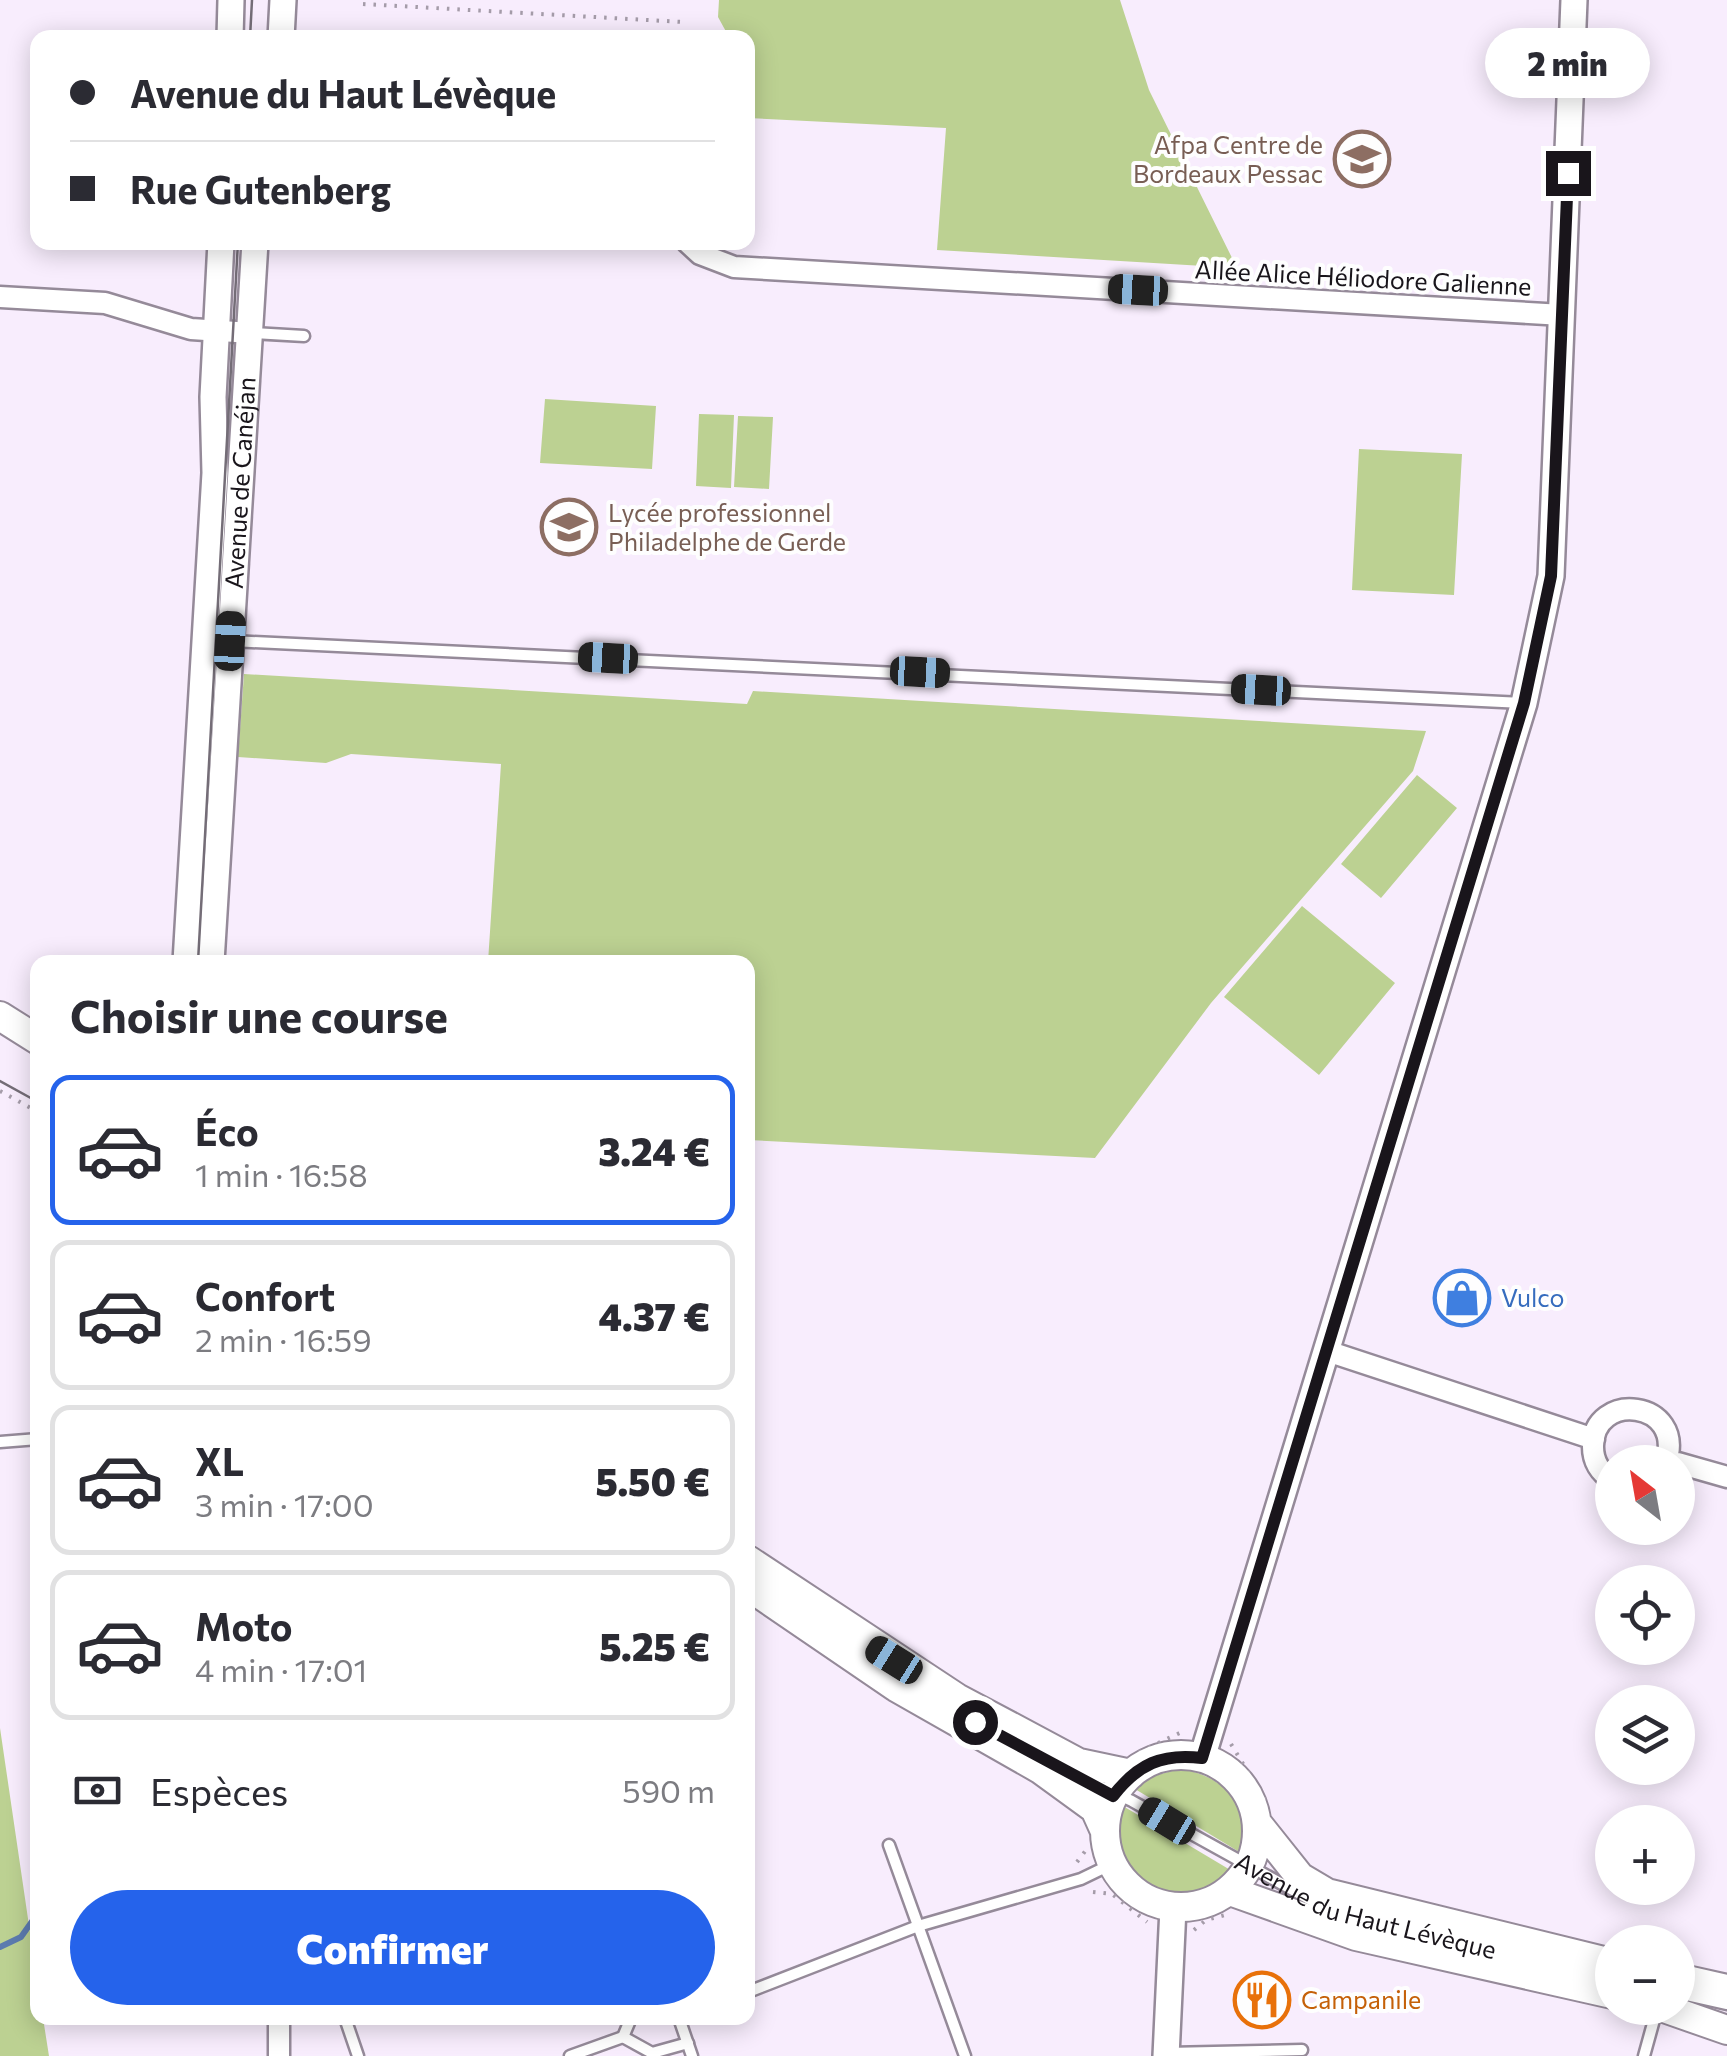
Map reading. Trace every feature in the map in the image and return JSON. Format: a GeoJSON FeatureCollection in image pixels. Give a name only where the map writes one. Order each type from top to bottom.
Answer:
{"type":"FeatureCollection","features":[{"type":"Feature","properties":{"kind":"main road"},"geometry":{"type":"LineString","coordinates":[[0,1016],[30,1035]]}},
{"type":"Feature","properties":{"kind":"main road"},"geometry":{"type":"LineString","coordinates":[[0,1038],[30,1056]]}},
{"type":"Feature","properties":{"kind":"main road","name":"Avenue du Haut Lévèque"},"geometry":{"type":"LineString","coordinates":[[755,1565],[917,1675],[1079,1763],[1122,1781]]}},
{"type":"Feature","properties":{"kind":"main road"},"geometry":{"type":"LineString","coordinates":[[755,1591],[896,1687],[1040,1769],[1095,1809],[1112,1864],[1127,1886],[1148,1900],[1174,1908],[1203,1905],[1239,1880],[1263,1817]]}},
{"type":"Feature","properties":{"kind":"main road"},"geometry":{"type":"LineString","coordinates":[[1104,1828],[1122,1781],[1152,1761],[1177,1755],[1202,1758]]}},
{"type":"Feature","properties":{"kind":"main road","name":"Avenue du Haut Lévèque"},"geometry":{"type":"LineString","coordinates":[[1202,1758],[1223,1767],[1240,1782],[1300,1877],[1327,1893],[1595,1958]]}},
{"type":"Feature","properties":{"kind":"main road","name":"Avenue du Haut Lévèque"},"geometry":{"type":"LineString","coordinates":[[1239,1880],[1356,1936],[1595,1990]]}},
{"type":"Feature","properties":{"kind":"main road"},"geometry":{"type":"LineString","coordinates":[[1695,1982],[1727,1989]]}},
{"type":"Feature","properties":{"kind":"main road"},"geometry":{"type":"LineString","coordinates":[[1695,2019],[1727,2030]]}},
{"type":"Feature","properties":{"kind":"street"},"geometry":{"type":"LineString","coordinates":[[230,30],[231,0]]}},
{"type":"Feature","properties":{"kind":"street"},"geometry":{"type":"LineString","coordinates":[[282,30],[284,0]]}},
{"type":"Feature","properties":{"kind":"street"},"geometry":{"type":"LineString","coordinates":[[1202,1758],[1524,703],[1551,576],[1574,0]]}},
{"type":"Feature","properties":{"kind":"street","name":"Avenue de Canéjan"},"geometry":{"type":"LineString","coordinates":[[186,955],[214,490],[221,250]]}},
{"type":"Feature","properties":{"kind":"street","name":"Avenue de Canéjan"},"geometry":{"type":"LineString","coordinates":[[211,955],[255,250]]}},
{"type":"Feature","properties":{"kind":"street","name":"Allée Alice Héliodore Galienne"},"geometry":{"type":"LineString","coordinates":[[696,250],[734,266],[1563,314]]}},
{"type":"Feature","properties":{"kind":"street"},"geometry":{"type":"LineString","coordinates":[[0,298],[105,303],[168,323],[250,333]]}},
{"type":"Feature","properties":{"kind":"street"},"geometry":{"type":"LineString","coordinates":[[1328,1351],[1594,1439]]}},
{"type":"Feature","properties":{"kind":"street"},"geometry":{"type":"LineString","coordinates":[[1595,1448],[1594,1439],[1606,1418],[1617,1411],[1642,1410],[1662,1424],[1669,1445]]}},
{"type":"Feature","properties":{"kind":"street"},"geometry":{"type":"LineString","coordinates":[[1695,1468],[1727,1477]]}},
{"type":"Feature","properties":{"kind":"street"},"geometry":{"type":"LineString","coordinates":[[1166,2054],[1174,1908]]}},
{"type":"Feature","properties":{"kind":"street"},"geometry":{"type":"LineString","coordinates":[[279,2025],[279,2056]]}},
{"type":"Feature","properties":{"kind":"lane"},"geometry":{"type":"LineString","coordinates":[[250,333],[304,336]]}},
{"type":"Feature","properties":{"kind":"lane"},"geometry":{"type":"LineString","coordinates":[[230,641],[1524,703]]}},
{"type":"Feature","properties":{"kind":"lane"},"geometry":{"type":"LineString","coordinates":[[0,1442],[30,1439]]}},
{"type":"Feature","properties":{"kind":"lane","name":"Avenue du Haut Lévèque"},"geometry":{"type":"LineString","coordinates":[[755,1579],[892,1673],[1122,1781],[1239,1880],[1347,1917],[1595,1975]]}},
{"type":"Feature","properties":{"kind":"lane"},"geometry":{"type":"LineString","coordinates":[[888,1844],[965,2056]]}},
{"type":"Feature","properties":{"kind":"lane"},"geometry":{"type":"LineString","coordinates":[[755,1989],[918,1926],[1081,1879],[1112,1864]]}},
{"type":"Feature","properties":{"kind":"lane"},"geometry":{"type":"LineString","coordinates":[[1695,1997],[1727,2004]]}},
{"type":"Feature","properties":{"kind":"lane"},"geometry":{"type":"LineString","coordinates":[[347,2025],[358,2056]]}},
{"type":"Feature","properties":{"kind":"lane"},"geometry":{"type":"LineString","coordinates":[[570,2056],[623,2037],[628,2025]]}},
{"type":"Feature","properties":{"kind":"lane"},"geometry":{"type":"LineString","coordinates":[[682,2025],[692,2056]]}},
{"type":"Feature","properties":{"kind":"lane"},"geometry":{"type":"LineString","coordinates":[[1644,2056],[1655,2025]]}},
{"type":"Feature","properties":{"kind":"lane"},"geometry":{"type":"LineString","coordinates":[[623,2037],[652,2053],[688,2043]]}},
{"type":"Feature","properties":{"kind":"lane"},"geometry":{"type":"LineString","coordinates":[[1166,2054],[1302,2050]]}},
{"type":"Feature","properties":{"kind":"path"},"geometry":{"type":"LineString","coordinates":[[363,4],[683,22]]}},
{"type":"Feature","properties":{"kind":"path"},"geometry":{"type":"LineString","coordinates":[[0,1092],[30,1108]]}},
{"type":"Feature","properties":{"kind":"path"},"geometry":{"type":"LineString","coordinates":[[1122,1781],[1189,1725]]}},
{"type":"Feature","properties":{"kind":"path"},"geometry":{"type":"LineString","coordinates":[[1230,1738],[1263,1817]]}},
{"type":"Feature","properties":{"kind":"path"},"geometry":{"type":"LineString","coordinates":[[1087,1892],[1112,1894],[1142,1915],[1151,1928]]}},
{"type":"Feature","properties":{"kind":"green space"},"geometry":{"type":"Polygon","coordinates":[[[719,0],[1120,0],[1149,90],[1237,268],[937,250],[946,128],[755,118],[755,30],[725,30],[718,17],[719,0]]]}},
{"type":"Feature","properties":{"kind":"green space"},"geometry":{"type":"Polygon","coordinates":[[[545,399],[656,406],[652,469],[540,463],[545,399]]]}},
{"type":"Feature","properties":{"kind":"green space"},"geometry":{"type":"Polygon","coordinates":[[[699,414],[734,415],[731,488],[696,486],[699,414]]]}},
{"type":"Feature","properties":{"kind":"green space"},"geometry":{"type":"Polygon","coordinates":[[[738,416],[773,417],[769,489],[734,487],[738,416]]]}},
{"type":"Feature","properties":{"kind":"green space"},"geometry":{"type":"Polygon","coordinates":[[[1359,449],[1462,454],[1454,595],[1352,590],[1359,449]]]}},
{"type":"Feature","properties":{"kind":"green space"},"geometry":{"type":"Polygon","coordinates":[[[244,674],[747,704],[753,691],[1426,731],[1413,771],[1211,1003],[1095,1158],[755,1140],[755,955],[488,955],[501,764],[351,754],[326,763],[238,757],[244,674]]]}},
{"type":"Feature","properties":{"kind":"green space"},"geometry":{"type":"Polygon","coordinates":[[[1417,775],[1457,808],[1381,898],[1341,864],[1417,775]]]}},
{"type":"Feature","properties":{"kind":"green space"},"geometry":{"type":"Polygon","coordinates":[[[1302,906],[1395,983],[1319,1075],[1224,997],[1302,906]]]}},
{"type":"Feature","properties":{"kind":"green space"},"geometry":{"type":"Polygon","coordinates":[[[0,1728],[30,1932],[30,2025],[44,2025],[49,2056],[0,2056],[0,1728]]]}},
{"type":"Feature","properties":{"kind":"green space"},"geometry":{"type":"Polygon","coordinates":[[[1179,1769],[1209,1778],[1232,1796],[1245,1822],[1241,1853],[1135,1789],[1150,1777],[1179,1769]]]}},
{"type":"Feature","properties":{"kind":"green space"},"geometry":{"type":"Polygon","coordinates":[[[1123,1806],[1232,1871],[1212,1887],[1190,1895],[1169,1894],[1149,1886],[1133,1873],[1122,1854],[1118,1832],[1123,1806]]]}},
{"type":"Feature","properties":{"kind":"waterway"},"geometry":{"type":"LineString","coordinates":[[0,1947],[21,1937],[30,1924]]}},
{"type":"Feature","properties":{"kind":"tram line"},"geometry":{"type":"LineString","coordinates":[[250,30],[252,0]]}},
{"type":"Feature","properties":{"kind":"tram line"},"geometry":{"type":"LineString","coordinates":[[198,955],[238,250]]}},
{"type":"Feature","properties":{"kind":"tram line"},"geometry":{"type":"LineString","coordinates":[[0,1081],[30,1098]]}},
{"type":"Feature","properties":{"kind":"place","name":"Afpa Centre de Bordeaux Pessac"},"geometry":{"type":"Point","coordinates":[1362,159]}},
{"type":"Feature","properties":{"kind":"place","name":"Lycée professionnel Philadelphe de Gerde"},"geometry":{"type":"Point","coordinates":[569,527]}},
{"type":"Feature","properties":{"kind":"place","name":"Vulco"},"geometry":{"type":"Point","coordinates":[1462,1298]}},
{"type":"Feature","properties":{"kind":"place","name":"Campanile"},"geometry":{"type":"Point","coordinates":[1262,2000]}},
{"type":"Feature","properties":{"kind":"route"},"geometry":{"type":"LineString","coordinates":[[975,1722],[1113,1796],[1131,1774],[1152,1761],[1177,1755],[1202,1758],[1492,820],[1524,703],[1551,576],[1568,173]]}}]}
